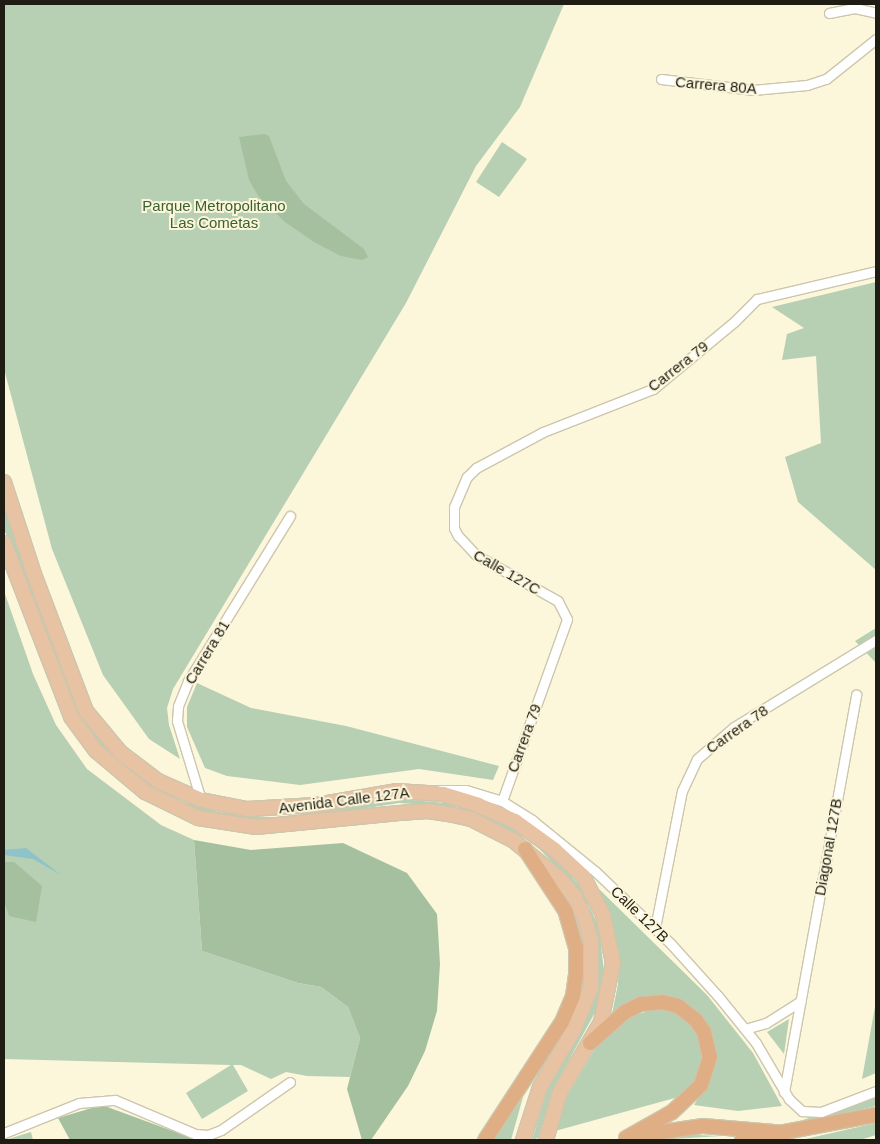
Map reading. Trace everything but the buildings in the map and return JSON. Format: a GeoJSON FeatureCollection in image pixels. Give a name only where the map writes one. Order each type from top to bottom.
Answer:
{"type":"FeatureCollection","features":[{"type":"Feature","properties":{"kind":"highway"},"geometry":{"type":"LineString","coordinates":[[485,1140],[562,1022],[573,996],[576,974],[576,948],[566,912],[525,849]]}},
{"type":"Feature","properties":{"kind":"highway"},"geometry":{"type":"LineString","coordinates":[[590,1044],[625,1012],[642,1004],[662,1002],[678,1006],[696,1020],[704,1032],[710,1057],[701,1085],[672,1112],[623,1139]]}},
{"type":"Feature","properties":{"kind":"highway"},"geometry":{"type":"LineString","coordinates":[[742,1140],[876,1115]]}},
{"type":"Feature","properties":{"kind":"highway"},"geometry":{"type":"LineString","coordinates":[[623,1139],[698,1126],[786,1132]]}},
{"type":"Feature","properties":{"kind":"main road","name":"Avenida Calle 127A"},"geometry":{"type":"LineString","coordinates":[[4,482],[34,574],[86,711],[105,735],[137,767],[158,781],[201,800],[240,808],[272,810],[396,791],[427,792],[469,802],[515,821],[570,863],[594,893],[608,930],[613,963],[606,1008],[590,1044],[564,1084],[548,1134]]}},
{"type":"Feature","properties":{"kind":"main road","name":"Avenida Calle 127A"},"geometry":{"type":"LineString","coordinates":[[4,543],[71,717],[96,751],[145,792],[198,818],[256,828],[399,813],[453,815],[490,827],[525,849],[545,864],[575,898],[592,941],[594,965],[591,988],[584,1007],[540,1087],[524,1138]]}},
{"type":"Feature","properties":{"kind":"street"},"geometry":{"type":"LineString","coordinates":[[829,13],[855,8],[876,13]]}},
{"type":"Feature","properties":{"kind":"street","name":"Carrera 80A"},"geometry":{"type":"LineString","coordinates":[[661,79],[753,90],[807,85],[826,79],[876,39]]}},
{"type":"Feature","properties":{"kind":"street","name":"Carrera 79"},"geometry":{"type":"LineString","coordinates":[[453,520],[459,491],[476,468],[543,432],[653,389],[734,322],[757,298],[876,271]]}},
{"type":"Feature","properties":{"kind":"street","name":"Carrera 81"},"geometry":{"type":"LineString","coordinates":[[201,800],[177,721],[178,706],[188,681],[290,516]]}},
{"type":"Feature","properties":{"kind":"street","name":"Calle 127C"},"geometry":{"type":"LineString","coordinates":[[453,520],[454,528],[465,546],[558,601],[567,619]]}},
{"type":"Feature","properties":{"kind":"street","name":"Carrera 79"},"geometry":{"type":"LineString","coordinates":[[502,801],[567,619]]}},
{"type":"Feature","properties":{"kind":"street","name":"Carrera 78"},"geometry":{"type":"LineString","coordinates":[[655,928],[682,791],[696,759],[734,727],[876,640]]}},
{"type":"Feature","properties":{"kind":"street","name":"Diagonal 127B"},"geometry":{"type":"LineString","coordinates":[[784,1092],[856,694]]}},
{"type":"Feature","properties":{"kind":"street","name":"Calle 127B"},"geometry":{"type":"LineString","coordinates":[[427,792],[466,790],[502,801],[532,820],[576,854],[655,928],[745,1029],[784,1092],[802,1111],[821,1112],[876,1090]]}},
{"type":"Feature","properties":{"kind":"street"},"geometry":{"type":"LineString","coordinates":[[745,1029],[766,1023],[801,1001]]}},
{"type":"Feature","properties":{"kind":"street"},"geometry":{"type":"LineString","coordinates":[[4,1133],[79,1102],[115,1100],[195,1134],[208,1135],[221,1130],[290,1082]]}},
{"type":"Feature","properties":{"kind":"green space","name":"Parque Metropolitano Las Cometas"},"geometry":{"type":"Polygon","coordinates":[[[4,4],[564,4],[520,107],[476,166],[406,303],[173,689],[167,708],[169,725],[180,759],[149,739],[103,675],[52,549],[4,369],[4,4]]]}},
{"type":"Feature","properties":{"kind":"green space"},"geometry":{"type":"Polygon","coordinates":[[[265,134],[269,136],[286,181],[304,204],[364,249],[368,257],[362,260],[341,256],[314,242],[285,222],[259,197],[249,180],[239,137],[265,134]]]}},
{"type":"Feature","properties":{"kind":"green space"},"geometry":{"type":"Polygon","coordinates":[[[502,142],[527,159],[499,197],[476,182],[502,142]]]}},
{"type":"Feature","properties":{"kind":"green space"},"geometry":{"type":"Polygon","coordinates":[[[876,282],[876,570],[798,502],[785,457],[821,443],[816,356],[782,360],[787,334],[804,328],[772,307],[876,282]]]}},
{"type":"Feature","properties":{"kind":"green space"},"geometry":{"type":"Polygon","coordinates":[[[4,504],[65,681],[81,713],[101,741],[154,787],[184,802],[218,812],[287,818],[400,799],[457,804],[517,829],[552,855],[581,887],[599,928],[604,971],[598,1007],[552,1091],[538,1138],[532,1140],[548,1088],[579,1033],[598,989],[599,950],[595,929],[589,907],[578,890],[533,842],[496,823],[456,807],[399,803],[285,821],[251,820],[217,817],[183,806],[152,789],[98,743],[77,715],[4,529],[4,504]]]}},
{"type":"Feature","properties":{"kind":"green space"},"geometry":{"type":"Polygon","coordinates":[[[4,591],[33,674],[56,725],[87,769],[161,825],[194,840],[202,951],[298,983],[321,987],[348,1007],[360,1038],[350,1077],[307,1076],[286,1072],[271,1079],[241,1065],[233,1065],[248,1091],[202,1119],[186,1093],[231,1065],[4,1059],[4,591]]]}},
{"type":"Feature","properties":{"kind":"green space"},"geometry":{"type":"Polygon","coordinates":[[[876,628],[876,663],[855,641],[876,628]]]}},
{"type":"Feature","properties":{"kind":"green space"},"geometry":{"type":"Polygon","coordinates":[[[197,683],[251,708],[346,726],[499,766],[493,780],[419,769],[300,785],[227,776],[205,768],[187,727],[187,707],[197,683]]]}},
{"type":"Feature","properties":{"kind":"green space"},"geometry":{"type":"Polygon","coordinates":[[[194,840],[251,850],[343,843],[407,873],[437,914],[440,964],[437,1011],[425,1051],[408,1086],[371,1140],[362,1140],[347,1089],[360,1038],[348,1007],[321,987],[298,983],[202,951],[194,840]]]}},
{"type":"Feature","properties":{"kind":"green space"},"geometry":{"type":"Polygon","coordinates":[[[4,862],[14,862],[42,886],[36,922],[9,916],[4,901],[4,862]]]}},
{"type":"Feature","properties":{"kind":"green space"},"geometry":{"type":"Polygon","coordinates":[[[599,889],[707,995],[753,1053],[782,1106],[738,1111],[694,1105],[711,1078],[713,1041],[708,1029],[677,1000],[650,996],[612,1014],[618,984],[619,954],[599,889]]]}},
{"type":"Feature","properties":{"kind":"green space"},"geometry":{"type":"Polygon","coordinates":[[[876,1001],[876,1073],[862,1079],[876,1001]]]}},
{"type":"Feature","properties":{"kind":"green space"},"geometry":{"type":"Polygon","coordinates":[[[659,1008],[676,1013],[693,1026],[699,1035],[703,1054],[695,1083],[682,1096],[555,1131],[557,1113],[595,1049],[628,1017],[659,1008]]]}},
{"type":"Feature","properties":{"kind":"green space"},"geometry":{"type":"Polygon","coordinates":[[[789,1019],[784,1054],[767,1032],[789,1019]]]}},
{"type":"Feature","properties":{"kind":"green space"},"geometry":{"type":"Polygon","coordinates":[[[876,1094],[876,1106],[802,1123],[803,1120],[876,1094]]]}},
{"type":"Feature","properties":{"kind":"green space"},"geometry":{"type":"Polygon","coordinates":[[[523,1097],[511,1140],[494,1140],[523,1097]]]}},
{"type":"Feature","properties":{"kind":"green space"},"geometry":{"type":"Polygon","coordinates":[[[102,1105],[197,1140],[70,1140],[58,1118],[102,1105]]]}},
{"type":"Feature","properties":{"kind":"green space"},"geometry":{"type":"Polygon","coordinates":[[[876,1123],[876,1135],[860,1140],[801,1140],[876,1123]]]}},
{"type":"Feature","properties":{"kind":"green space"},"geometry":{"type":"Polygon","coordinates":[[[31,1132],[33,1140],[5,1140],[31,1132]]]}},
{"type":"Feature","properties":{"kind":"green space"},"geometry":{"type":"Polygon","coordinates":[[[695,1135],[722,1136],[654,1140],[673,1136],[695,1135]]]}},
{"type":"Feature","properties":{"kind":"water"},"geometry":{"type":"Polygon","coordinates":[[[26,848],[61,875],[33,859],[4,855],[4,850],[26,848]]]}}]}
